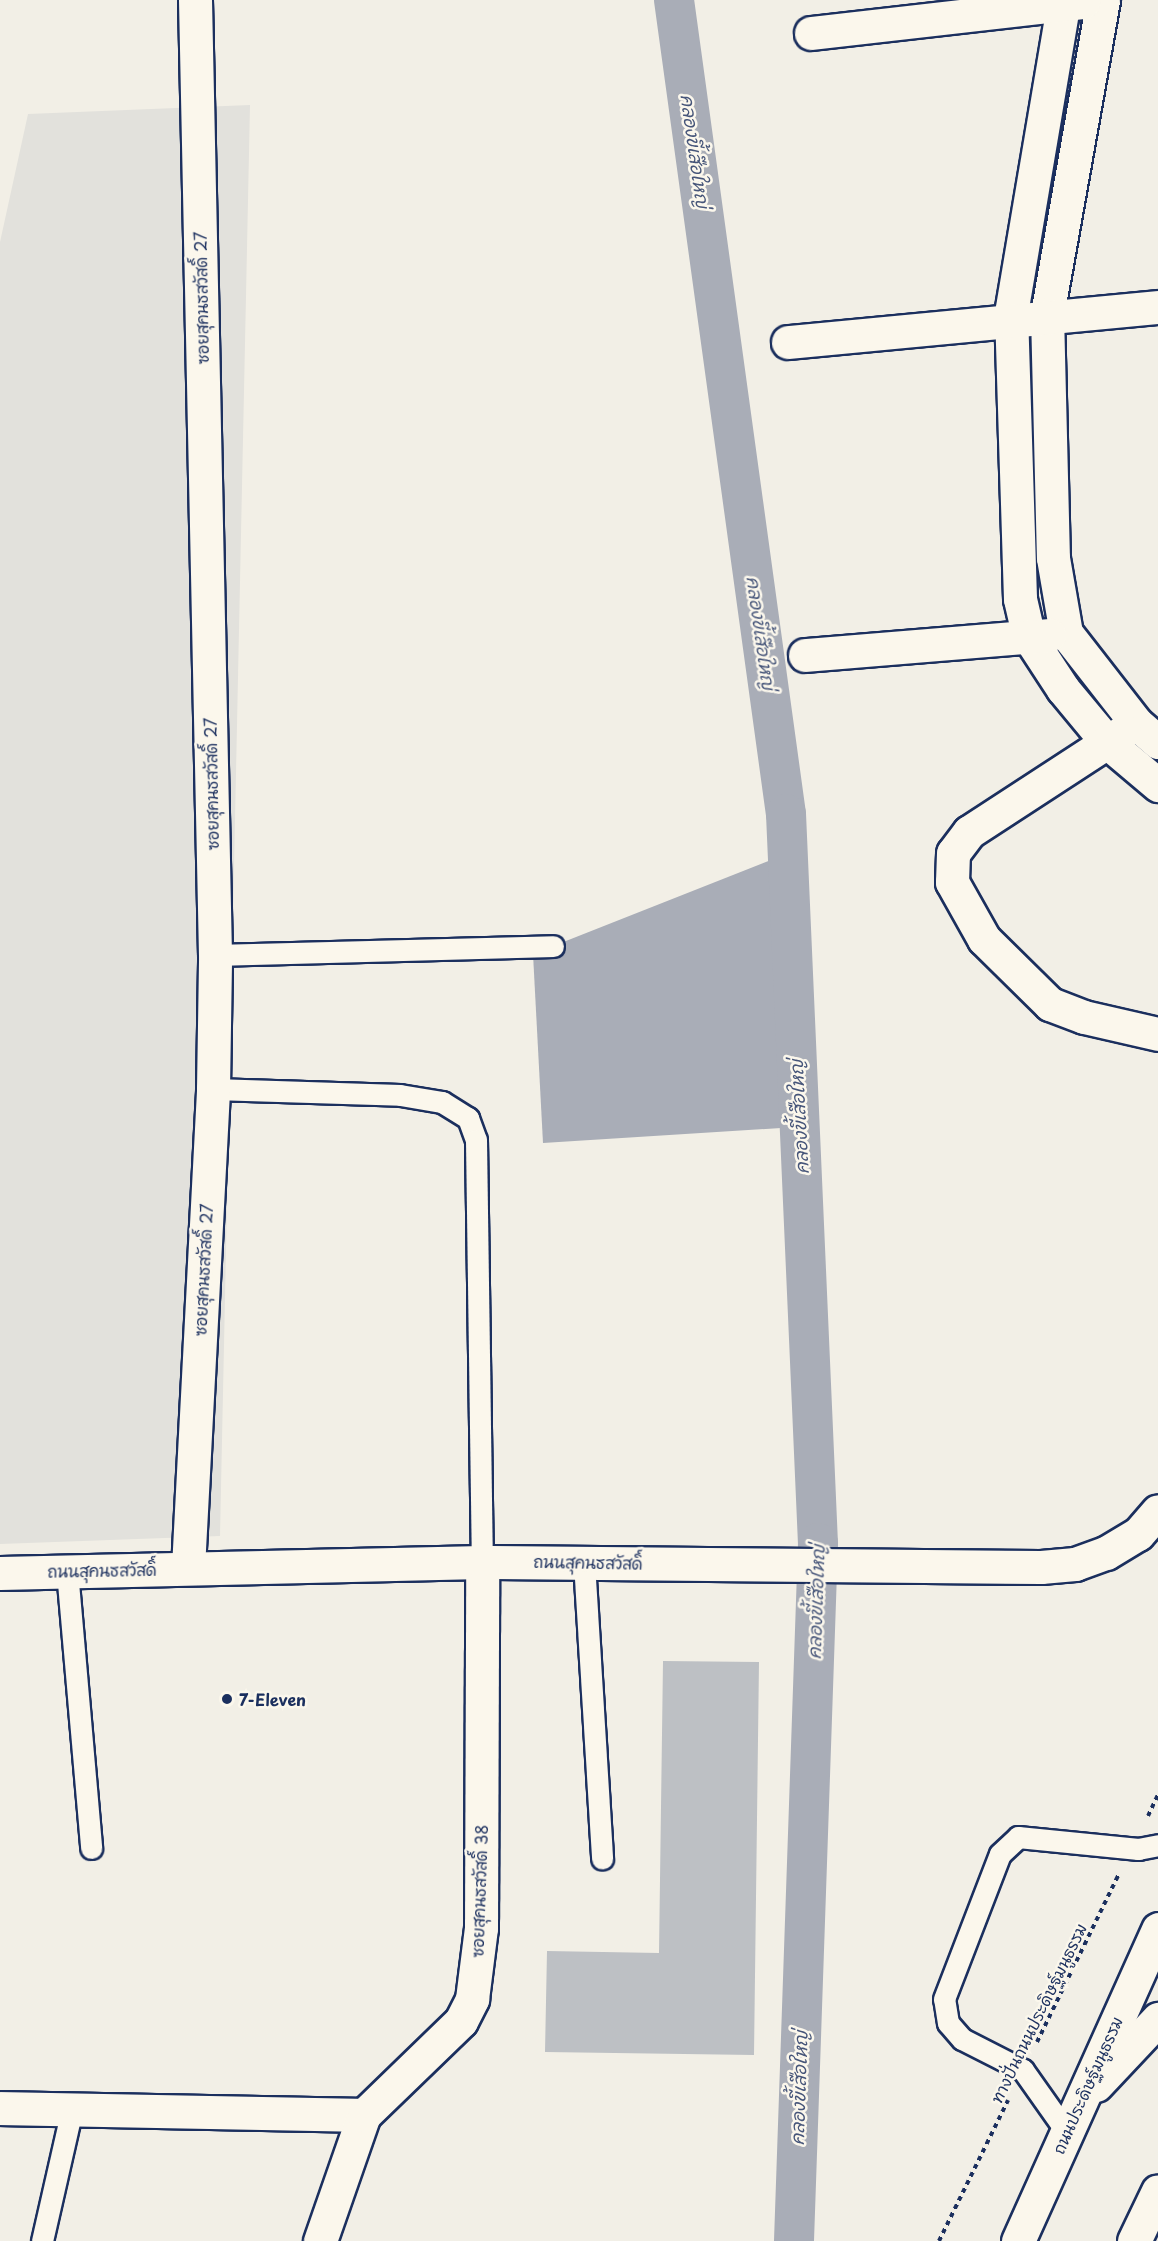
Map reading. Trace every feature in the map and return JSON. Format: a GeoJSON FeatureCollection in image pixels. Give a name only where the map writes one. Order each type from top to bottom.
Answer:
{"type":"FeatureCollection","features":[{"type":"Feature","properties":{"kind":"main road","name":"ซอยสุคนธสวัสดิ์ 27"},"geometry":{"type":"LineString","coordinates":[[188,1568],[213,1089],[215,955],[195,0]]}},
{"type":"Feature","properties":{"kind":"main road"},"geometry":{"type":"LineString","coordinates":[[1103,0],[1047,314],[1053,558],[1066,633],[1147,733],[1107,742],[969,832],[953,853],[952,882],[984,939],[1050,1004],[1084,1017],[1158,1034]]}},
{"type":"Feature","properties":{"kind":"main road"},"geometry":{"type":"LineString","coordinates":[[811,33],[1064,1],[1110,0]]}},
{"type":"Feature","properties":{"kind":"main road"},"geometry":{"type":"LineString","coordinates":[[1064,1],[1011,318],[1017,560],[1029,637],[1063,689],[1107,742],[1158,785]]}},
{"type":"Feature","properties":{"kind":"main road"},"geometry":{"type":"LineString","coordinates":[[788,342],[1047,314],[1158,307]]}},
{"type":"Feature","properties":{"kind":"main road"},"geometry":{"type":"LineString","coordinates":[[805,654],[1066,633]]}},
{"type":"Feature","properties":{"kind":"main road","name":"ถนนสุคนธสวัสดิ์"},"geometry":{"type":"LineString","coordinates":[[0,1573],[482,1562],[835,1568],[1075,1564],[1138,1534],[1158,1511]]}},
{"type":"Feature","properties":{"kind":"main road","name":"ซอยสุคนธสวัสดิ์ 38"},"geometry":{"type":"LineString","coordinates":[[320,2241],[364,2115],[461,2021],[472,1999],[481,1928],[482,1562]]}},
{"type":"Feature","properties":{"kind":"main road","name":"ถนนประดิษฐ์มนูธรรม"},"geometry":{"type":"LineString","coordinates":[[1018,2241],[1158,1929]]}},
{"type":"Feature","properties":{"kind":"main road"},"geometry":{"type":"LineString","coordinates":[[1072,2117],[1158,2019]]}},
{"type":"Feature","properties":{"kind":"main road"},"geometry":{"type":"LineString","coordinates":[[0,2108],[364,2115]]}},
{"type":"Feature","properties":{"kind":"main road"},"geometry":{"type":"LineString","coordinates":[[1134,2241],[1158,2191]]}},
{"type":"Feature","properties":{"kind":"lane"},"geometry":{"type":"LineString","coordinates":[[215,955],[553,946]]}},
{"type":"Feature","properties":{"kind":"lane"},"geometry":{"type":"LineString","coordinates":[[213,1089],[400,1095],[442,1102],[468,1118],[476,1140],[482,1562]]}},
{"type":"Feature","properties":{"kind":"lane"},"geometry":{"type":"LineString","coordinates":[[584,1562],[602,1858]]}},
{"type":"Feature","properties":{"kind":"lane"},"geometry":{"type":"LineString","coordinates":[[67,1571],[91,1848]]}},
{"type":"Feature","properties":{"kind":"lane"},"geometry":{"type":"LineString","coordinates":[[1072,2117],[1023,2070],[962,2040],[948,2023],[944,1999],[1000,1854],[1018,1837],[1028,1836],[1132,1848],[1158,1845]]}},
{"type":"Feature","properties":{"kind":"lane"},"geometry":{"type":"LineString","coordinates":[[42,2241],[72,2109]]}},
{"type":"Feature","properties":{"kind":"path","name":"ทางปั่นถนนประดิษฐ์มนูธรรม"},"geometry":{"type":"LineString","coordinates":[[939,2241],[1158,1795]]}},
{"type":"Feature","properties":{"kind":"shaded area"},"geometry":{"type":"Polygon","coordinates":[[[250,105],[220,1536],[0,1544],[0,242],[28,114],[250,105]]]}},
{"type":"Feature","properties":{"kind":"shaded area"},"geometry":{"type":"Polygon","coordinates":[[[771,860],[796,1127],[543,1143],[533,954],[771,860]]]}},
{"type":"Feature","properties":{"kind":"building"},"geometry":{"type":"Polygon","coordinates":[[[663,1661],[759,1662],[754,2055],[545,2052],[547,1951],[659,1953],[663,1661]]]}},
{"type":"Feature","properties":{"kind":"waterway","name":"คลองขี้เสือใหญ่"},"geometry":{"type":"LineString","coordinates":[[674,0],[786,814],[818,1543],[794,2241]]}},
{"type":"Feature","properties":{"kind":"place","name":"7-Eleven"},"geometry":{"type":"Point","coordinates":[227,1699]}}]}
